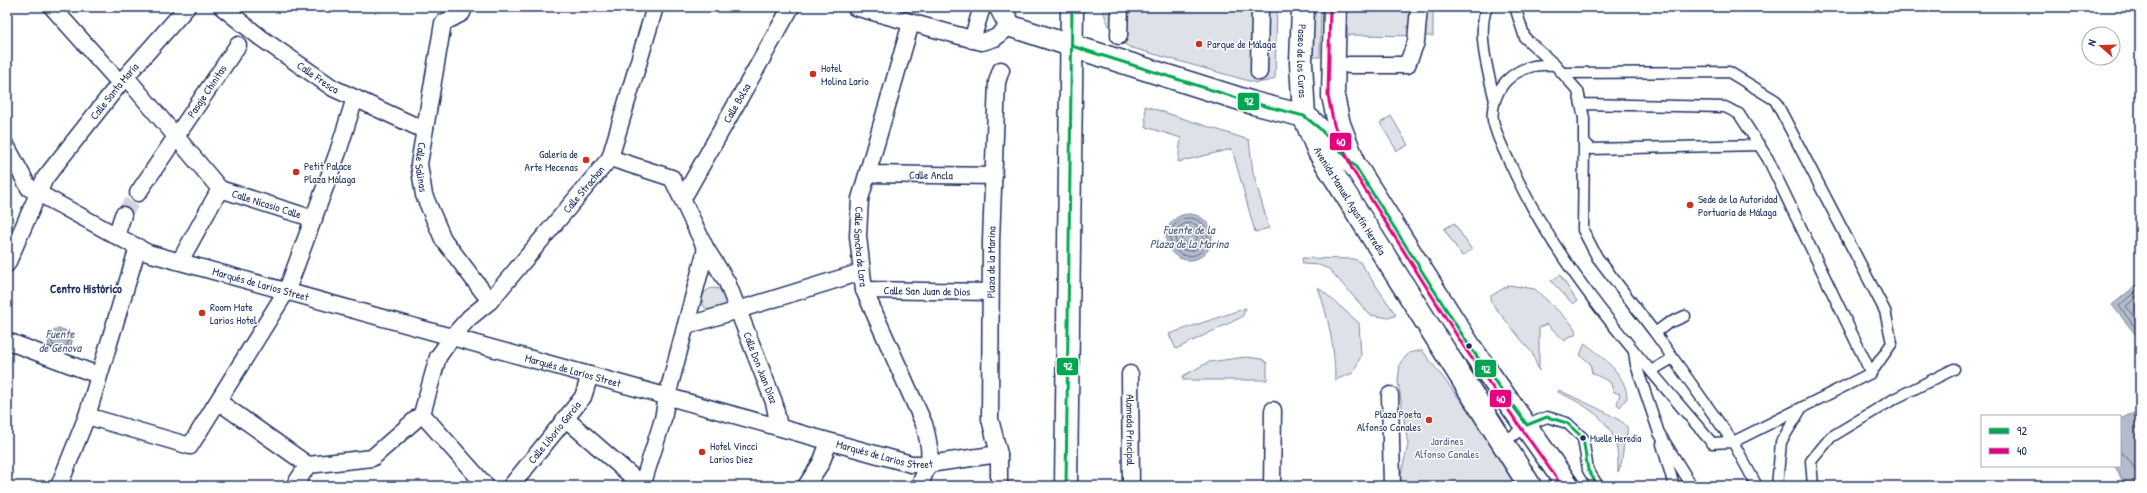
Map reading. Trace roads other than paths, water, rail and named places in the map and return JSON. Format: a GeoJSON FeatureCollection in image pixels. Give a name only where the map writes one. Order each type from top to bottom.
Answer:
{"type":"FeatureCollection","features":[{"type":"Feature","properties":{"kind":"main road"},"geometry":{"type":"LineString","coordinates":[[1066,486],[1072,7]]}},
{"type":"Feature","properties":{"kind":"main road","name":"Paseo de los Curas"},"geometry":{"type":"LineString","coordinates":[[1303,7],[1301,63],[1304,116]]}},
{"type":"Feature","properties":{"kind":"main road"},"geometry":{"type":"LineString","coordinates":[[1335,7],[1333,96],[1339,124],[1356,167]]}},
{"type":"Feature","properties":{"kind":"main road"},"geometry":{"type":"LineString","coordinates":[[1072,46],[1253,103],[1304,116]]}},
{"type":"Feature","properties":{"kind":"main road","name":"Avenida Manuel Agustín Heredia"},"geometry":{"type":"LineString","coordinates":[[1304,116],[1319,128],[1356,167],[1463,336],[1527,425],[1568,486]]}},
{"type":"Feature","properties":{"kind":"main road","name":"Avenida Manuel Agustín Heredia"},"geometry":{"type":"LineString","coordinates":[[1304,116],[1319,152],[1530,486]]}},
{"type":"Feature","properties":{"kind":"street"},"geometry":{"type":"LineString","coordinates":[[52,7],[123,80],[220,189],[180,261]]}},
{"type":"Feature","properties":{"kind":"street","name":"Calle Santa María"},"geometry":{"type":"LineString","coordinates":[[7,264],[34,191],[123,80],[187,7]]}},
{"type":"Feature","properties":{"kind":"street","name":"Calle Fresca"},"geometry":{"type":"LineString","coordinates":[[222,7],[261,38],[288,55],[333,88],[424,130]]}},
{"type":"Feature","properties":{"kind":"street","name":"Calle Salinas"},"geometry":{"type":"LineString","coordinates":[[464,7],[462,13],[443,23],[419,164],[424,195],[443,239],[490,301]]}},
{"type":"Feature","properties":{"kind":"street","name":"Calle Strachan"},"geometry":{"type":"LineString","coordinates":[[422,414],[438,357],[452,337],[468,318],[490,301],[610,158],[655,7]]}},
{"type":"Feature","properties":{"kind":"street","name":"Calle Bolsa"},"geometry":{"type":"LineString","coordinates":[[683,198],[791,7]]}},
{"type":"Feature","properties":{"kind":"street"},"geometry":{"type":"LineString","coordinates":[[855,7],[911,24],[982,42],[995,38],[1010,26]]}},
{"type":"Feature","properties":{"kind":"street"},"geometry":{"type":"LineString","coordinates":[[972,40],[982,7]]}},
{"type":"Feature","properties":{"kind":"street"},"geometry":{"type":"LineString","coordinates":[[1000,7],[1010,26],[1072,46]]}},
{"type":"Feature","properties":{"kind":"street"},"geometry":{"type":"LineString","coordinates":[[1119,36],[1120,7]]}},
{"type":"Feature","properties":{"kind":"street"},"geometry":{"type":"LineString","coordinates":[[1259,72],[1260,7]]}},
{"type":"Feature","properties":{"kind":"street"},"geometry":{"type":"LineString","coordinates":[[1349,65],[1406,66],[1416,42],[1419,7]]}},
{"type":"Feature","properties":{"kind":"street","name":"Calle Sancha de Lara"},"geometry":{"type":"LineString","coordinates":[[911,24],[860,199],[858,236],[864,290],[924,424],[930,447],[929,464]]}},
{"type":"Feature","properties":{"kind":"street","name":"Pasaje Chinitas"},"geometry":{"type":"LineString","coordinates":[[138,193],[238,44]]}},
{"type":"Feature","properties":{"kind":"street","name":"Plaza de la Marina"},"geometry":{"type":"LineString","coordinates":[[1000,454],[990,418],[990,292],[997,82],[1001,70]]}},
{"type":"Feature","properties":{"kind":"street"},"geometry":{"type":"LineString","coordinates":[[87,416],[190,446],[244,363],[287,290],[314,219],[355,98]]}},
{"type":"Feature","properties":{"kind":"street"},"geometry":{"type":"LineString","coordinates":[[7,147],[34,191]]}},
{"type":"Feature","properties":{"kind":"street"},"geometry":{"type":"LineString","coordinates":[[610,158],[672,178],[683,198],[706,249],[727,282],[738,309]]}},
{"type":"Feature","properties":{"kind":"street","name":"Calle Ancla"},"geometry":{"type":"LineString","coordinates":[[868,174],[994,176]]}},
{"type":"Feature","properties":{"kind":"street","name":"Calle Nicasio Calle"},"geometry":{"type":"LineString","coordinates":[[220,189],[314,219]]}},
{"type":"Feature","properties":{"kind":"street","name":"Marqués de Larios Street"},"geometry":{"type":"LineString","coordinates":[[34,191],[143,250],[829,442],[911,464],[929,464],[1000,454]]}},
{"type":"Feature","properties":{"kind":"street"},"geometry":{"type":"LineString","coordinates":[[116,236],[123,215]]}},
{"type":"Feature","properties":{"kind":"street"},"geometry":{"type":"LineString","coordinates":[[564,418],[642,486],[663,419],[667,396],[706,249]]}},
{"type":"Feature","properties":{"kind":"street"},"geometry":{"type":"LineString","coordinates":[[59,486],[87,416],[98,375],[143,250]]}},
{"type":"Feature","properties":{"kind":"street"},"geometry":{"type":"LineString","coordinates":[[686,326],[861,272]]}},
{"type":"Feature","properties":{"kind":"street","name":"Calle San Juan de Dios"},"geometry":{"type":"LineString","coordinates":[[864,290],[990,292]]}},
{"type":"Feature","properties":{"kind":"street","name":"Calle Don Juan Díaz"},"geometry":{"type":"LineString","coordinates":[[738,309],[774,402],[779,427]]}},
{"type":"Feature","properties":{"kind":"street"},"geometry":{"type":"LineString","coordinates":[[7,341],[98,375]]}},
{"type":"Feature","properties":{"kind":"street","name":"Alameda Principal"},"geometry":{"type":"LineString","coordinates":[[1130,374],[1131,486]]}},
{"type":"Feature","properties":{"kind":"street","name":"Calle Liborio García"},"geometry":{"type":"LineString","coordinates":[[511,486],[564,418],[583,397],[590,375]]}},
{"type":"Feature","properties":{"kind":"street"},"geometry":{"type":"LineString","coordinates":[[1390,395],[1392,486]]}},
{"type":"Feature","properties":{"kind":"street"},"geometry":{"type":"LineString","coordinates":[[219,402],[308,465],[372,458],[422,414],[486,486]]}},
{"type":"Feature","properties":{"kind":"street"},"geometry":{"type":"LineString","coordinates":[[1272,486],[1273,410]]}},
{"type":"Feature","properties":{"kind":"street"},"geometry":{"type":"LineString","coordinates":[[806,486],[820,463],[829,442]]}},
{"type":"Feature","properties":{"kind":"street"},"geometry":{"type":"LineString","coordinates":[[1000,454],[1000,486]]}},
{"type":"Feature","properties":{"kind":"street"},"geometry":{"type":"LineString","coordinates":[[919,486],[929,464]]}},
{"type":"Feature","properties":{"kind":"street"},"geometry":{"type":"LineString","coordinates":[[296,484],[308,465]]}},
{"type":"Feature","properties":{"kind":"lane"},"geometry":{"type":"LineString","coordinates":[[1487,7],[1482,17],[1485,60],[1495,101]]}},
{"type":"Feature","properties":{"kind":"lane"},"geometry":{"type":"LineString","coordinates":[[1515,7],[1525,38],[1564,73],[1578,91],[1582,104],[1584,118],[1583,230],[1597,257],[1655,333],[1733,442],[1757,486]]}},
{"type":"Feature","properties":{"kind":"lane"},"geometry":{"type":"LineString","coordinates":[[1555,66],[1538,64],[1516,72],[1501,87],[1495,101],[1493,119],[1498,136],[1529,203],[1572,269],[1634,352],[1712,443],[1733,442],[1871,373],[1892,342],[1885,311],[1775,100],[1729,72],[1564,73]]}},
{"type":"Feature","properties":{"kind":"lane"},"geometry":{"type":"LineString","coordinates":[[1582,104],[1725,107],[1739,114],[1768,159],[1871,373]]}},
{"type":"Feature","properties":{"kind":"lane"},"geometry":{"type":"LineString","coordinates":[[1584,140],[1591,149],[1760,146]]}},
{"type":"Feature","properties":{"kind":"lane"},"geometry":{"type":"LineString","coordinates":[[1655,333],[1667,324],[1685,316]]}},
{"type":"Feature","properties":{"kind":"lane"},"geometry":{"type":"LineString","coordinates":[[1634,352],[1636,365],[1659,433],[1674,486]]}},
{"type":"Feature","properties":{"kind":"lane"},"geometry":{"type":"LineString","coordinates":[[1651,371],[1673,358]]}},
{"type":"Feature","properties":{"kind":"lane"},"geometry":{"type":"LineString","coordinates":[[1813,486],[1810,461],[1831,437],[1894,399],[1954,369]]}},
{"type":"Feature","properties":{"kind":"lane"},"geometry":{"type":"LineString","coordinates":[[1777,486],[1780,442],[1801,409]]}},
{"type":"Feature","properties":{"kind":"lane"},"geometry":{"type":"LineString","coordinates":[[1503,443],[1527,425],[1547,417],[1568,423],[1583,438],[1588,470],[1598,486]]}},
{"type":"Feature","properties":{"kind":"lane"},"geometry":{"type":"LineString","coordinates":[[1659,433],[1692,486]]}},
{"type":"Feature","properties":{"kind":"water","name":"Fuente de la Plaza de la Marina"},"geometry":{"type":"Polygon","coordinates":[[[1185,214],[1193,214],[1202,218],[1208,224],[1212,237],[1208,250],[1202,256],[1193,260],[1185,260],[1176,256],[1170,250],[1166,241],[1166,233],[1170,224],[1176,218],[1185,214]]]}},
{"type":"Feature","properties":{"kind":"water"},"geometry":{"type":"Polygon","coordinates":[[[2140,282],[2140,340],[2112,305],[2140,282]]]}},
{"type":"Feature","properties":{"kind":"water","name":"Fuente de Génova"},"geometry":{"type":"Polygon","coordinates":[[[60,329],[69,332],[72,341],[69,350],[60,353],[51,350],[48,341],[51,332],[60,329]]]}},
{"type":"Feature","properties":{"kind":"water"},"geometry":{"type":"Polygon","coordinates":[[[2140,410],[2140,486],[2125,486],[2116,467],[2121,467],[2121,419],[2140,410]]]}},
{"type":"Feature","properties":{"kind":"tunnel"},"geometry":{"type":"LineString","coordinates":[[123,215],[138,193]]}},
{"type":"Feature","properties":{"kind":"place","name":"Parque de Málaga"},"geometry":{"type":"Point","coordinates":[1199,44]}},
{"type":"Feature","properties":{"kind":"place","name":"Hotel Molina Lario"},"geometry":{"type":"Point","coordinates":[813,74]}},
{"type":"Feature","properties":{"kind":"place","name":"Galería de Arte Mecenas"},"geometry":{"type":"Point","coordinates":[586,160]}},
{"type":"Feature","properties":{"kind":"place","name":"Petit Palace Plaza Málaga"},"geometry":{"type":"Point","coordinates":[296,172]}},
{"type":"Feature","properties":{"kind":"place","name":"Sede de la Autoridad Portuaria de Málaga"},"geometry":{"type":"Point","coordinates":[1690,205]}},
{"type":"Feature","properties":{"kind":"place","name":"Room Mate Larios Hotel"},"geometry":{"type":"Point","coordinates":[202,313]}},
{"type":"Feature","properties":{"kind":"place","name":"Plaza Poeta Alfonso Canales"},"geometry":{"type":"Point","coordinates":[1429,420]}},
{"type":"Feature","properties":{"kind":"place","name":"Muelle Heredia"},"geometry":{"type":"Point","coordinates":[1583,438]}},
{"type":"Feature","properties":{"kind":"place","name":"Hotel Vincci Larios Diez"},"geometry":{"type":"Point","coordinates":[702,452]}},
{"type":"Feature","properties":{"kind":"district","name":"Centro Histórico"},"geometry":{"type":"Point","coordinates":[86,289]}},
{"type":"Feature","properties":{"kind":"park label","name":"Jardines Alfonso Canales"},"geometry":{"type":"Point","coordinates":[1447,447]}}]}
